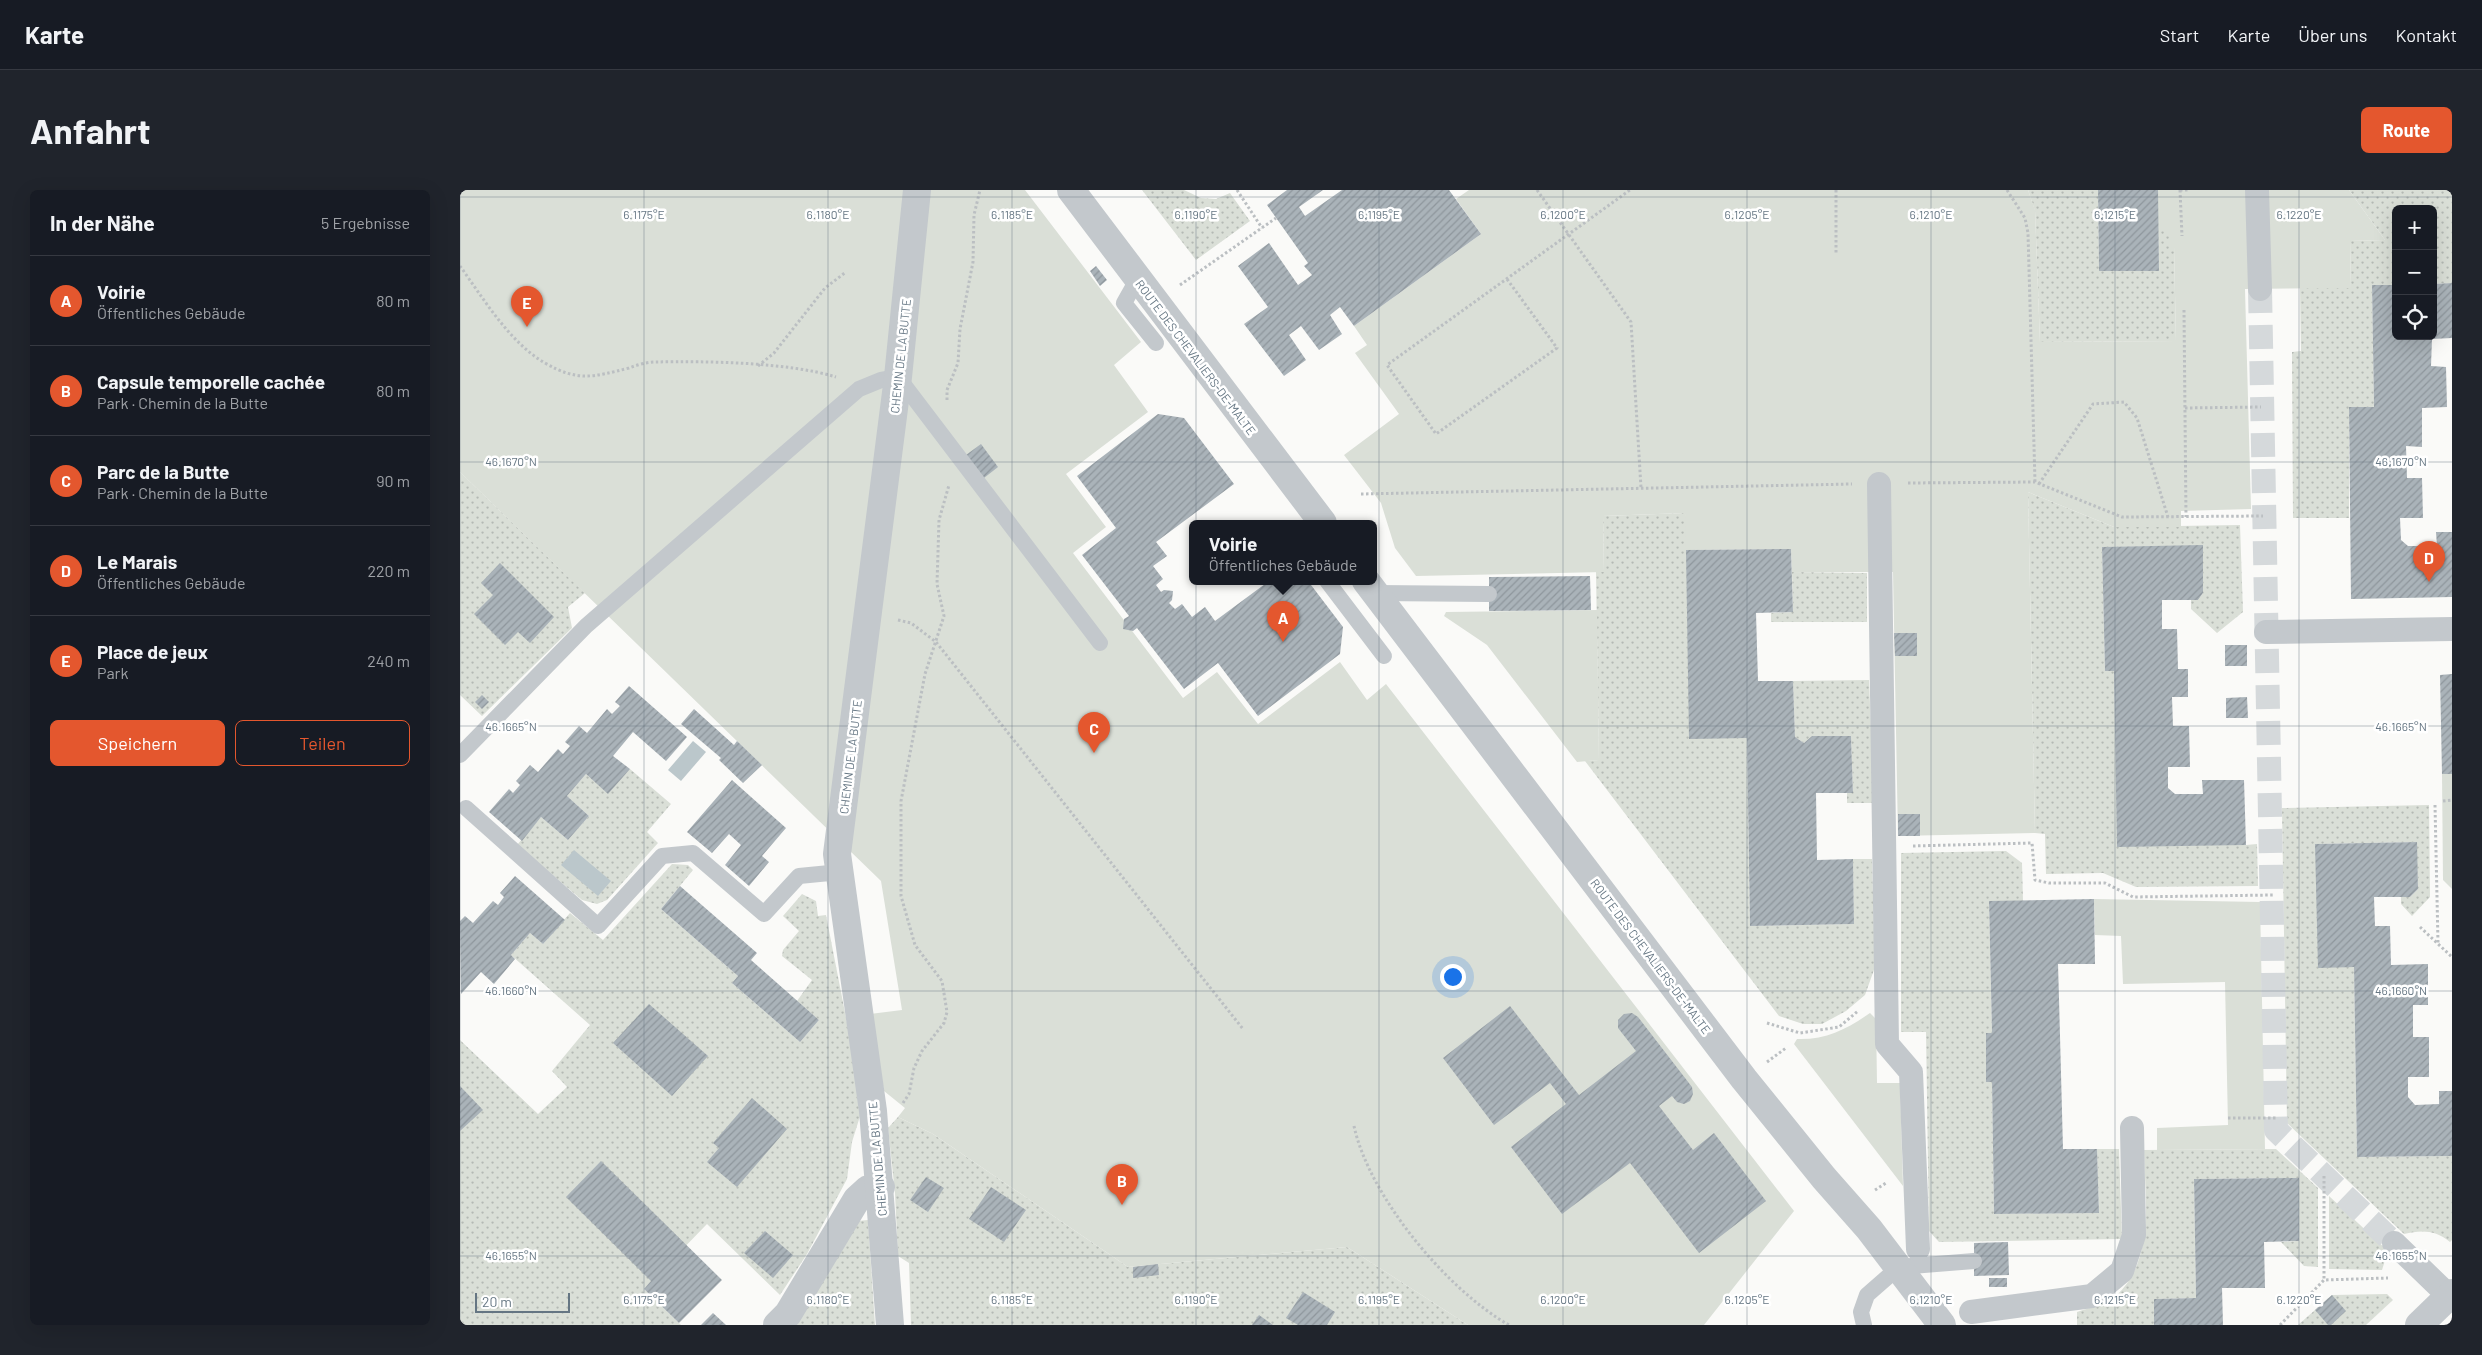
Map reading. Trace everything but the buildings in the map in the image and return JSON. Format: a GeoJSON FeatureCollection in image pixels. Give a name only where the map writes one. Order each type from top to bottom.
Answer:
{"type":"FeatureCollection","features":[{"type":"Feature","properties":{"kind":"street","name":"CHEMIN DE LA BUTTE"},"geometry":{"type":"LineString","coordinates":[[890,1325],[874,1111],[837,854],[898,377],[917,190]]}},
{"type":"Feature","properties":{"kind":"street","name":"ROUTE DES CHEVALIERS-DE-MALTE"},"geometry":{"type":"LineString","coordinates":[[1071,190],[1318,520]]}},
{"type":"Feature","properties":{"kind":"street"},"geometry":{"type":"LineString","coordinates":[[2257,190],[2260,289]]}},
{"type":"Feature","properties":{"kind":"street"},"geometry":{"type":"LineString","coordinates":[[1879,484],[1888,1044],[1911,1072],[1918,1249]]}},
{"type":"Feature","properties":{"kind":"street","name":"ROUTE DES CHEVALIERS-DE-MALTE"},"geometry":{"type":"LineString","coordinates":[[1371,587],[1733,1064],[1796,1145],[1898,1267],[1942,1325]]}},
{"type":"Feature","properties":{"kind":"street"},"geometry":{"type":"LineString","coordinates":[[2266,632],[2452,629]]}},
{"type":"Feature","properties":{"kind":"street"},"geometry":{"type":"LineString","coordinates":[[1971,1312],[2092,1296],[2122,1272],[2134,1236],[2132,1128]]}},
{"type":"Feature","properties":{"kind":"street"},"geometry":{"type":"LineString","coordinates":[[777,1325],[788,1314],[856,1199],[868,1190],[881,1187]]}},
{"type":"Feature","properties":{"kind":"street"},"geometry":{"type":"LineString","coordinates":[[2394,1243],[2429,1277],[2451,1294],[2419,1325]]}},
{"type":"Feature","properties":{"kind":"lane"},"geometry":{"type":"LineString","coordinates":[[1137,280],[1124,302],[1156,343]]}},
{"type":"Feature","properties":{"kind":"lane"},"geometry":{"type":"LineString","coordinates":[[460,755],[586,626],[860,389],[881,380],[898,377],[1100,643]]}},
{"type":"Feature","properties":{"kind":"lane"},"geometry":{"type":"LineString","coordinates":[[1330,585],[1384,656]]}},
{"type":"Feature","properties":{"kind":"lane"},"geometry":{"type":"LineString","coordinates":[[1371,587],[1489,594]]}},
{"type":"Feature","properties":{"kind":"lane"},"geometry":{"type":"LineString","coordinates":[[466,808],[598,926],[662,856],[692,853],[764,914],[799,876],[840,872]]}},
{"type":"Feature","properties":{"kind":"lane"},"geometry":{"type":"LineString","coordinates":[[1864,1325],[1861,1312],[1866,1295],[1898,1267],[1974,1261]]}},
{"type":"Feature","properties":{"kind":"path"},"geometry":{"type":"LineString","coordinates":[[944,437],[947,390],[958,363],[960,329],[974,262],[974,215],[980,190]]}},
{"type":"Feature","properties":{"kind":"path"},"geometry":{"type":"LineString","coordinates":[[1237,190],[1262,228]]}},
{"type":"Feature","properties":{"kind":"path"},"geometry":{"type":"LineString","coordinates":[[1537,190],[1631,322],[1641,488]]}},
{"type":"Feature","properties":{"kind":"path"},"geometry":{"type":"LineString","coordinates":[[1507,279],[1557,348],[1436,434],[1387,365],[1630,190]]}},
{"type":"Feature","properties":{"kind":"path"},"geometry":{"type":"LineString","coordinates":[[1836,190],[1836,253]]}},
{"type":"Feature","properties":{"kind":"path"},"geometry":{"type":"LineString","coordinates":[[2007,190],[2025,218],[2028,233],[2034,482]]}},
{"type":"Feature","properties":{"kind":"path"},"geometry":{"type":"LineString","coordinates":[[2182,236],[2180,190],[2188,190]]}},
{"type":"Feature","properties":{"kind":"path"},"geometry":{"type":"LineString","coordinates":[[1154,302],[1276,218]]}},
{"type":"Feature","properties":{"kind":"path"},"geometry":{"type":"LineString","coordinates":[[460,266],[505,328],[543,362],[564,372],[588,377],[651,362],[758,366],[810,371],[836,377],[860,389]]}},
{"type":"Feature","properties":{"kind":"path"},"geometry":{"type":"LineString","coordinates":[[758,366],[774,353],[825,288],[846,272]]}},
{"type":"Feature","properties":{"kind":"path"},"geometry":{"type":"LineString","coordinates":[[2184,310],[2186,517]]}},
{"type":"Feature","properties":{"kind":"path"},"geometry":{"type":"LineString","coordinates":[[2039,484],[2093,404],[2124,402],[2137,418],[2168,517]]}},
{"type":"Feature","properties":{"kind":"path"},"geometry":{"type":"LineString","coordinates":[[2185,408],[2261,407]]}},
{"type":"Feature","properties":{"kind":"path"},"geometry":{"type":"LineString","coordinates":[[874,1111],[898,1108],[909,1094],[914,1068],[922,1051],[944,1023],[947,1012],[942,982],[915,945],[901,896],[901,800],[925,674],[944,616],[937,584],[939,520],[950,481]]}},
{"type":"Feature","properties":{"kind":"path"},"geometry":{"type":"LineString","coordinates":[[1361,494],[2034,482],[2122,517],[2263,516]]}},
{"type":"Feature","properties":{"kind":"path"},"geometry":{"type":"LineString","coordinates":[[868,614],[911,623],[936,642],[1243,1029]]}},
{"type":"Feature","properties":{"kind":"path"},"geometry":{"type":"LineString","coordinates":[[2443,800],[2452,800]]}},
{"type":"Feature","properties":{"kind":"path"},"geometry":{"type":"LineString","coordinates":[[2435,805],[2438,943]]}},
{"type":"Feature","properties":{"kind":"path"},"geometry":{"type":"LineString","coordinates":[[1885,846],[2032,843],[2035,880],[2049,882],[2105,882],[2134,897],[2273,895]]}},
{"type":"Feature","properties":{"kind":"path"},"geometry":{"type":"LineString","coordinates":[[2420,927],[2452,957]]}},
{"type":"Feature","properties":{"kind":"path"},"geometry":{"type":"LineString","coordinates":[[1767,1023],[1800,1033],[1839,1027],[1860,1010]]}},
{"type":"Feature","properties":{"kind":"path"},"geometry":{"type":"LineString","coordinates":[[1765,1063],[1786,1048]]}},
{"type":"Feature","properties":{"kind":"path"},"geometry":{"type":"LineString","coordinates":[[2228,1118],[2276,1118]]}},
{"type":"Feature","properties":{"kind":"path"},"geometry":{"type":"LineString","coordinates":[[1354,1126],[1358,1143],[1384,1197],[1412,1236],[1444,1274],[1492,1315],[1510,1325]]}},
{"type":"Feature","properties":{"kind":"path"},"geometry":{"type":"LineString","coordinates":[[2324,1176],[2324,1280]]}},
{"type":"Feature","properties":{"kind":"path"},"geometry":{"type":"LineString","coordinates":[[2280,1325],[2324,1280],[2429,1277]]}},
{"type":"Feature","properties":{"kind":"shaded area"},"geometry":{"type":"Polygon","coordinates":[[[460,190],[1025,190],[1141,342],[1114,365],[1148,412],[1066,474],[1106,527],[1073,553],[1183,698],[1217,672],[1258,724],[1340,662],[1367,700],[1386,684],[1794,1211],[1704,1325],[1468,1325],[1347,1247],[1128,1267],[933,1134],[898,1117],[905,1108],[884,1091],[870,1014],[902,1010],[881,881],[460,472],[460,190]]]}},
{"type":"Feature","properties":{"kind":"shaded area"},"geometry":{"type":"Polygon","coordinates":[[[1142,190],[1184,190],[1201,198],[1216,199],[1230,193],[1250,221],[1196,260],[1142,190]]]}},
{"type":"Feature","properties":{"kind":"shaded area"},"geometry":{"type":"Polygon","coordinates":[[[1469,190],[2028,190],[2035,210],[2040,342],[2176,341],[2174,247],[2171,246],[2171,229],[2158,229],[2158,190],[2349,190],[2385,240],[2350,241],[2351,288],[2245,289],[2251,509],[2181,511],[2181,527],[2114,527],[2028,492],[2035,833],[1898,836],[1893,572],[1792,572],[1791,549],[1686,550],[1685,513],[1603,516],[1604,572],[1416,576],[1395,548],[1381,503],[1344,455],[1399,414],[1355,353],[1367,345],[1354,326],[1481,234],[1456,199],[1469,190]]]}},
{"type":"Feature","properties":{"kind":"shaded area"},"geometry":{"type":"Polygon","coordinates":[[[2028,190],[2098,190],[2099,271],[2159,271],[2158,229],[2171,228],[2171,246],[2174,246],[2176,341],[2040,342],[2035,211],[2028,190]]]}},
{"type":"Feature","properties":{"kind":"shaded area"},"geometry":{"type":"Polygon","coordinates":[[[2349,190],[2452,190],[2452,283],[2437,284],[2437,205],[2392,205],[2392,285],[2372,285],[2374,407],[2349,408],[2349,518],[2293,518],[2292,352],[2301,351],[2300,288],[2351,288],[2350,241],[2385,240],[2349,190]]]}},
{"type":"Feature","properties":{"kind":"shaded area"},"geometry":{"type":"Polygon","coordinates":[[[460,472],[585,593],[568,607],[572,628],[482,716],[460,695],[460,472]]]}},
{"type":"Feature","properties":{"kind":"shaded area"},"geometry":{"type":"Polygon","coordinates":[[[2028,492],[2114,527],[2240,525],[2243,612],[2217,633],[2191,609],[2191,600],[2198,600],[2203,593],[2203,546],[2102,547],[2105,671],[2114,671],[2116,768],[2246,845],[2257,844],[2258,886],[2136,887],[2103,873],[2046,874],[2045,834],[2035,833],[2028,492]]]}},
{"type":"Feature","properties":{"kind":"shaded area"},"geometry":{"type":"Polygon","coordinates":[[[1685,513],[1747,738],[1750,926],[1854,924],[1853,859],[1872,859],[1875,967],[1865,995],[1846,1011],[1822,1024],[1803,1024],[1779,1016],[1585,761],[1599,760],[1596,572],[1604,572],[1603,516],[1685,513]]]}},
{"type":"Feature","properties":{"kind":"shaded area"},"geometry":{"type":"Polygon","coordinates":[[[1792,572],[1867,573],[1867,622],[1771,622],[1771,613],[1793,612],[1792,572]]]}},
{"type":"Feature","properties":{"kind":"shaded area"},"geometry":{"type":"Polygon","coordinates":[[[1597,610],[1599,760],[1577,762],[1487,645],[1444,616],[1446,612],[1597,610]]]}},
{"type":"Feature","properties":{"kind":"shaded area"},"geometry":{"type":"Polygon","coordinates":[[[1869,680],[1874,803],[1847,803],[1847,793],[1853,792],[1851,736],[1812,736],[1804,743],[1795,737],[1793,681],[1869,680]]]}},
{"type":"Feature","properties":{"kind":"shaded area"},"geometry":{"type":"Polygon","coordinates":[[[693,741],[706,752],[681,781],[668,770],[693,741]]]}},
{"type":"Feature","properties":{"kind":"shaded area"},"geometry":{"type":"Polygon","coordinates":[[[630,769],[671,804],[647,832],[658,843],[607,900],[597,904],[582,900],[517,845],[541,817],[568,840],[589,816],[567,796],[586,774],[608,793],[630,769]]]}},
{"type":"Feature","properties":{"kind":"shaded area"},"geometry":{"type":"Polygon","coordinates":[[[2442,774],[2452,774],[2452,889],[2443,880],[2442,774]]]}},
{"type":"Feature","properties":{"kind":"shaded area"},"geometry":{"type":"Polygon","coordinates":[[[2429,805],[2430,897],[2412,916],[2401,904],[2401,897],[2410,897],[2418,889],[2416,842],[2316,844],[2354,967],[2357,1157],[2452,1156],[2452,1240],[2450,1242],[2434,1233],[2417,1232],[2404,1234],[2287,1123],[2282,808],[2429,805]]]}},
{"type":"Feature","properties":{"kind":"shaded area"},"geometry":{"type":"Polygon","coordinates":[[[574,850],[611,881],[598,896],[561,865],[574,850]]]}},
{"type":"Feature","properties":{"kind":"shaded area"},"geometry":{"type":"Polygon","coordinates":[[[2006,851],[2022,863],[2023,901],[1989,901],[1992,1033],[1986,1033],[1986,1082],[1992,1082],[1994,1214],[2099,1213],[2097,1149],[2119,1149],[2122,1239],[1939,1242],[1929,1231],[1926,1032],[1901,1032],[1901,853],[2006,851]]]}},
{"type":"Feature","properties":{"kind":"shaded area"},"geometry":{"type":"Polygon","coordinates":[[[672,864],[688,865],[693,870],[661,909],[738,976],[732,983],[800,1042],[819,1020],[797,1001],[812,980],[782,956],[783,950],[799,931],[783,916],[802,894],[816,901],[818,916],[826,915],[856,1069],[861,1113],[852,1142],[847,1179],[807,1254],[780,1295],[707,1224],[644,1289],[681,1325],[460,1325],[460,1040],[538,1114],[567,1087],[552,1071],[590,1025],[511,955],[530,933],[543,944],[570,913],[603,940],[672,864]]]}},
{"type":"Feature","properties":{"kind":"shaded area"},"geometry":{"type":"Polygon","coordinates":[[[2094,899],[2260,902],[2265,1149],[2157,1150],[2157,1128],[2228,1125],[2225,982],[2123,984],[2121,936],[2095,935],[2094,899]]]}},
{"type":"Feature","properties":{"kind":"shaded area"},"geometry":{"type":"Polygon","coordinates":[[[1870,1013],[1876,1019],[1877,1083],[1900,1083],[1903,1186],[1794,1044],[1797,1039],[1817,1038],[1836,1032],[1870,1013]]]}},
{"type":"Feature","properties":{"kind":"shaded area"},"geometry":{"type":"Polygon","coordinates":[[[898,1117],[933,1134],[1128,1267],[1347,1247],[1468,1325],[911,1325],[909,1263],[898,1256],[895,1193],[888,1128],[898,1117]]]}},
{"type":"Feature","properties":{"kind":"shaded area"},"geometry":{"type":"Polygon","coordinates":[[[2276,1149],[2318,1188],[2318,1267],[2304,1266],[2281,1242],[2299,1241],[2299,1178],[2194,1179],[2196,1298],[2154,1299],[2154,1325],[2077,1325],[2077,1312],[2103,1304],[2116,1296],[2128,1281],[2137,1265],[2145,1228],[2144,1150],[2276,1149]]]}},
{"type":"Feature","properties":{"kind":"shaded area"},"geometry":{"type":"Polygon","coordinates":[[[2329,1196],[2388,1251],[2382,1270],[2329,1269],[2329,1196]]]}},
{"type":"Feature","properties":{"kind":"shaded area"},"geometry":{"type":"Polygon","coordinates":[[[868,1220],[875,1325],[789,1325],[858,1221],[868,1220]]]}},
{"type":"Feature","properties":{"kind":"shaded area"},"geometry":{"type":"Polygon","coordinates":[[[2387,1294],[2393,1300],[2366,1325],[2298,1325],[2332,1295],[2387,1294]]]}},
{"type":"Feature","properties":{"kind":"tunnel"},"geometry":{"type":"LineString","coordinates":[[2260,289],[2276,1130],[2394,1243]]}},
{"type":"Feature","properties":{"kind":"place","name":"Place de jeux"},"geometry":{"type":"Point","coordinates":[527,327]}},
{"type":"Feature","properties":{"kind":"place","name":"Le Marais"},"geometry":{"type":"Point","coordinates":[2429,582]}},
{"type":"Feature","properties":{"kind":"place","name":"Voirie"},"geometry":{"type":"Point","coordinates":[1283,642]}},
{"type":"Feature","properties":{"kind":"place","name":"Parc de la Butte"},"geometry":{"type":"Point","coordinates":[1094,753]}},
{"type":"Feature","properties":{"kind":"place","name":"Capsule temporelle cachée"},"geometry":{"type":"Point","coordinates":[1122,1205]}}]}
